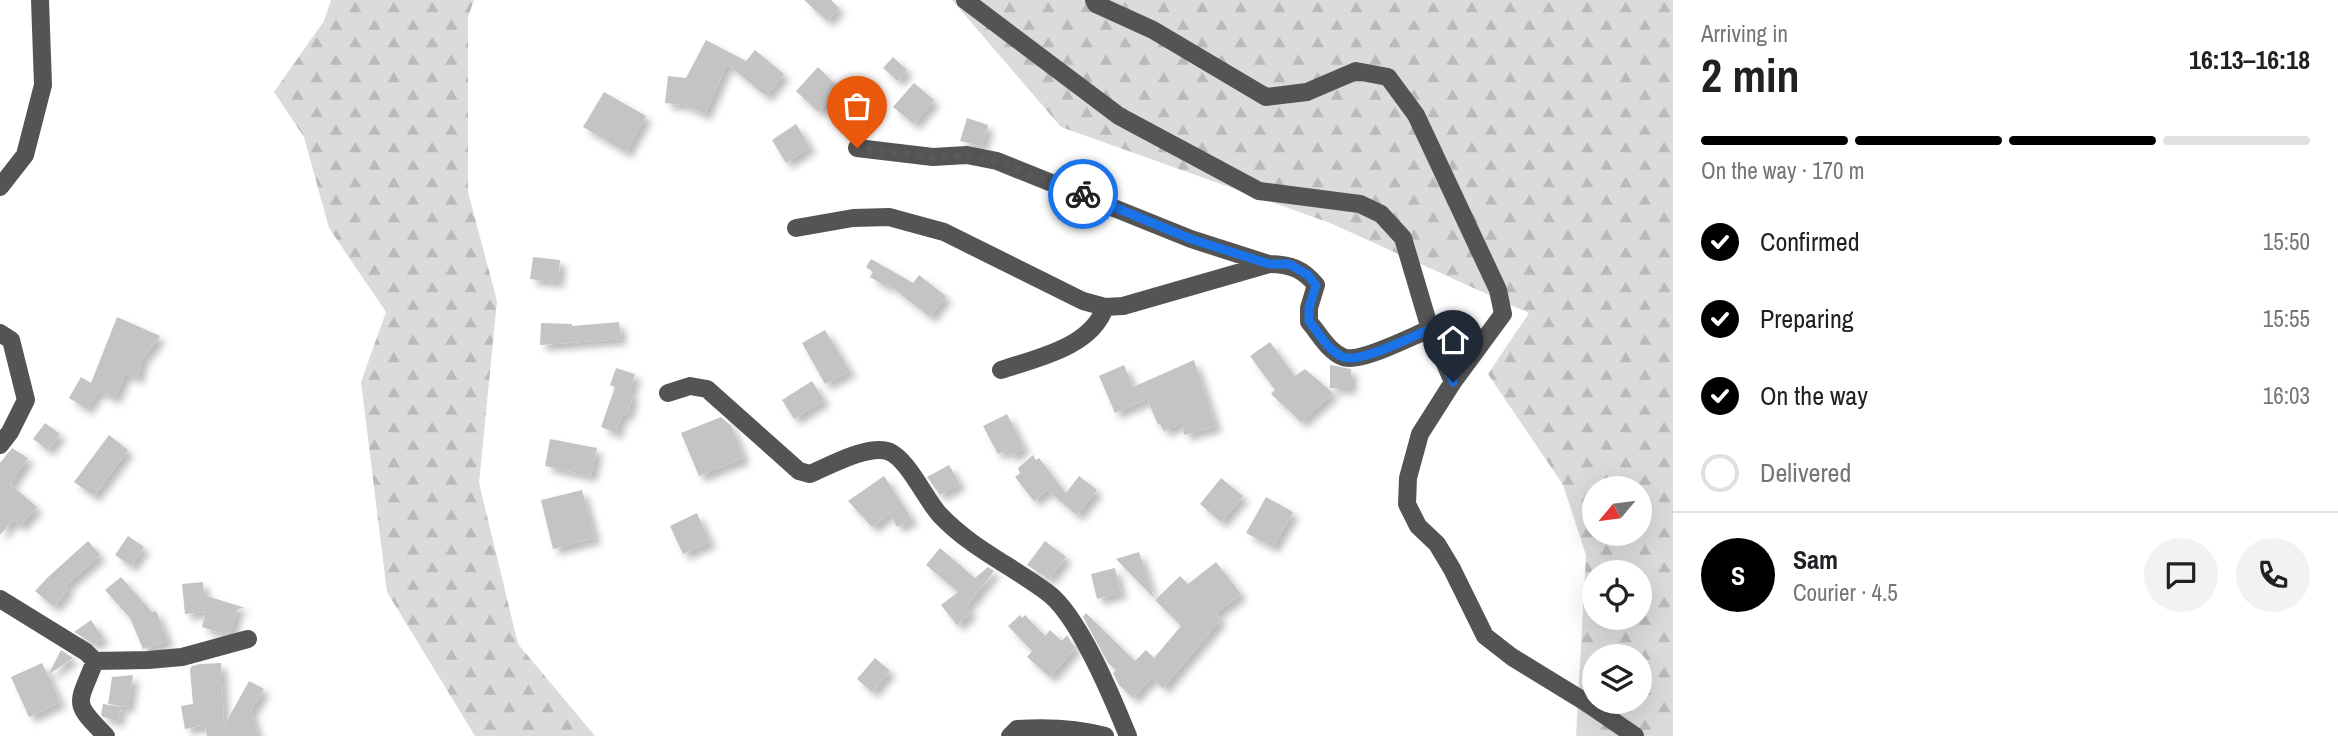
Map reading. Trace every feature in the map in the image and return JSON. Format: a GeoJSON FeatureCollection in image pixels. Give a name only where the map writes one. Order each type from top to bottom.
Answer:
{"type":"FeatureCollection","features":[{"type":"Feature","properties":{"kind":"street"},"geometry":{"type":"LineString","coordinates":[[0,187],[25,155],[43,85],[40,0]]}},
{"type":"Feature","properties":{"kind":"street"},"geometry":{"type":"LineString","coordinates":[[965,0],[1119,116],[1259,191],[1360,204],[1381,214],[1403,238],[1430,329],[1453,382]]}},
{"type":"Feature","properties":{"kind":"street"},"geometry":{"type":"LineString","coordinates":[[1094,0],[1096,4],[1153,30],[1266,97],[1307,92],[1356,71],[1388,77],[1416,115],[1498,290],[1503,314],[1453,382],[1420,434],[1408,478],[1407,504],[1418,526],[1437,544],[1452,569],[1485,636],[1511,657],[1635,736]]}},
{"type":"Feature","properties":{"kind":"street"},"geometry":{"type":"LineString","coordinates":[[857,148],[933,157],[967,155],[997,161],[1191,239],[1269,264]]}},
{"type":"Feature","properties":{"kind":"street"},"geometry":{"type":"LineString","coordinates":[[796,228],[853,218],[889,218],[944,232],[1083,301],[1105,307],[1123,306],[1269,264],[1289,264],[1308,275],[1316,285],[1309,308],[1309,321],[1333,350],[1345,358],[1358,358],[1430,329]]}},
{"type":"Feature","properties":{"kind":"street"},"geometry":{"type":"LineString","coordinates":[[1001,370],[1066,348],[1101,321],[1105,307]]}},
{"type":"Feature","properties":{"kind":"street"},"geometry":{"type":"LineString","coordinates":[[0,333],[11,340],[26,400],[10,432],[0,445]]}},
{"type":"Feature","properties":{"kind":"street"},"geometry":{"type":"LineString","coordinates":[[668,393],[690,386],[707,389],[799,471],[810,474],[870,450],[890,452],[905,466],[938,513],[962,536],[1050,594],[1071,620],[1109,687],[1128,736]]}},
{"type":"Feature","properties":{"kind":"street"},"geometry":{"type":"LineString","coordinates":[[0,598],[86,652],[94,661],[182,657],[248,639]]}},
{"type":"Feature","properties":{"kind":"street"},"geometry":{"type":"LineString","coordinates":[[94,661],[80,699],[83,713],[106,736]]}},
{"type":"Feature","properties":{"kind":"street"},"geometry":{"type":"LineString","coordinates":[[1010,736],[1017,729],[1049,727],[1105,736]]}},
{"type":"Feature","properties":{"kind":"green space"},"geometry":{"type":"Polygon","coordinates":[[[331,0],[474,0],[468,17],[468,192],[497,301],[479,483],[518,644],[595,736],[475,736],[387,592],[361,382],[386,312],[329,228],[304,137],[274,92],[324,21],[331,0]]]}},
{"type":"Feature","properties":{"kind":"green space"},"geometry":{"type":"Polygon","coordinates":[[[952,0],[1673,0],[1673,736],[1576,736],[1582,627],[1582,630],[1652,630],[1652,560],[1586,560],[1583,546],[1652,546],[1652,476],[1582,476],[1582,543],[1563,485],[1488,374],[1529,313],[1330,223],[1061,127],[952,0]]]}},
{"type":"Feature","properties":{"kind":"building"},"geometry":{"type":"Polygon","coordinates":[[[804,0],[831,0],[839,8],[827,21],[804,0]]]}},
{"type":"Feature","properties":{"kind":"building"},"geometry":{"type":"Polygon","coordinates":[[[706,40],[746,61],[755,50],[784,74],[766,96],[727,64],[705,114],[684,105],[665,103],[668,76],[686,78],[706,40]]]}},
{"type":"Feature","properties":{"kind":"building"},"geometry":{"type":"Polygon","coordinates":[[[893,57],[907,70],[898,81],[883,68],[893,57]]]}},
{"type":"Feature","properties":{"kind":"building"},"geometry":{"type":"Polygon","coordinates":[[[818,67],[840,89],[818,112],[796,91],[818,67]]]}},
{"type":"Feature","properties":{"kind":"building"},"geometry":{"type":"Polygon","coordinates":[[[914,83],[934,100],[914,124],[893,107],[914,83]]]}},
{"type":"Feature","properties":{"kind":"building"},"geometry":{"type":"Polygon","coordinates":[[[604,92],[646,116],[626,152],[583,127],[604,92]]]}},
{"type":"Feature","properties":{"kind":"building"},"geometry":{"type":"Polygon","coordinates":[[[967,118],[988,125],[982,146],[960,141],[967,118]]]}},
{"type":"Feature","properties":{"kind":"building"},"geometry":{"type":"Polygon","coordinates":[[[796,124],[810,147],[786,163],[772,140],[796,124]]]}},
{"type":"Feature","properties":{"kind":"building"},"geometry":{"type":"Polygon","coordinates":[[[533,257],[560,260],[558,282],[530,279],[533,257]]]}},
{"type":"Feature","properties":{"kind":"building"},"geometry":{"type":"Polygon","coordinates":[[[871,259],[913,283],[919,275],[946,296],[930,317],[888,284],[886,286],[870,277],[873,272],[866,267],[871,259]]]}},
{"type":"Feature","properties":{"kind":"building"},"geometry":{"type":"Polygon","coordinates":[[[117,317],[160,336],[142,359],[138,378],[125,374],[115,398],[98,391],[87,409],[69,398],[81,377],[91,383],[117,317]]]}},
{"type":"Feature","properties":{"kind":"building"},"geometry":{"type":"Polygon","coordinates":[[[619,322],[621,339],[540,345],[541,323],[572,326],[619,322]]]}},
{"type":"Feature","properties":{"kind":"building"},"geometry":{"type":"Polygon","coordinates":[[[825,330],[850,371],[825,384],[802,343],[825,330]]]}},
{"type":"Feature","properties":{"kind":"building"},"geometry":{"type":"Polygon","coordinates":[[[1270,342],[1295,376],[1305,369],[1333,393],[1301,422],[1271,394],[1275,390],[1250,356],[1270,342]]]}},
{"type":"Feature","properties":{"kind":"building"},"geometry":{"type":"Polygon","coordinates":[[[1194,360],[1216,426],[1184,435],[1182,423],[1164,431],[1160,424],[1158,425],[1147,399],[1115,413],[1099,376],[1124,365],[1133,387],[1194,360]]]}},
{"type":"Feature","properties":{"kind":"building"},"geometry":{"type":"Polygon","coordinates":[[[1330,365],[1351,369],[1351,388],[1330,388],[1330,365]]]}},
{"type":"Feature","properties":{"kind":"building"},"geometry":{"type":"Polygon","coordinates":[[[616,368],[635,374],[629,395],[633,396],[627,415],[622,414],[616,433],[601,427],[615,387],[610,385],[616,368]]]}},
{"type":"Feature","properties":{"kind":"building"},"geometry":{"type":"Polygon","coordinates":[[[812,381],[824,400],[794,419],[782,400],[812,381]]]}},
{"type":"Feature","properties":{"kind":"building"},"geometry":{"type":"Polygon","coordinates":[[[1007,414],[1024,448],[1011,456],[1007,450],[998,454],[983,426],[1007,414]]]}},
{"type":"Feature","properties":{"kind":"building"},"geometry":{"type":"Polygon","coordinates":[[[721,417],[731,426],[744,458],[699,476],[681,433],[721,417]]]}},
{"type":"Feature","properties":{"kind":"building"},"geometry":{"type":"Polygon","coordinates":[[[45,423],[60,434],[48,450],[33,439],[45,423]]]}},
{"type":"Feature","properties":{"kind":"building"},"geometry":{"type":"Polygon","coordinates":[[[109,435],[128,450],[94,496],[74,482],[109,435]]]}},
{"type":"Feature","properties":{"kind":"building"},"geometry":{"type":"Polygon","coordinates":[[[550,439],[597,448],[591,476],[545,466],[550,439]]]}},
{"type":"Feature","properties":{"kind":"building"},"geometry":{"type":"Polygon","coordinates":[[[12,448],[28,458],[10,484],[37,507],[20,526],[13,520],[0,535],[0,463],[12,448]]]}},
{"type":"Feature","properties":{"kind":"building"},"geometry":{"type":"Polygon","coordinates":[[[1033,455],[1036,460],[1039,458],[1066,493],[1079,476],[1097,490],[1077,515],[1047,490],[1034,501],[1015,477],[1020,473],[1018,468],[1033,455]]]}},
{"type":"Feature","properties":{"kind":"building"},"geometry":{"type":"Polygon","coordinates":[[[949,465],[960,484],[940,495],[927,477],[949,465]]]}},
{"type":"Feature","properties":{"kind":"building"},"geometry":{"type":"Polygon","coordinates":[[[884,476],[912,519],[897,527],[890,513],[872,527],[848,501],[884,476]]]}},
{"type":"Feature","properties":{"kind":"building"},"geometry":{"type":"Polygon","coordinates":[[[1221,478],[1243,496],[1221,522],[1200,504],[1221,478]]]}},
{"type":"Feature","properties":{"kind":"building"},"geometry":{"type":"Polygon","coordinates":[[[582,490],[595,538],[553,549],[541,500],[582,490]]]}},
{"type":"Feature","properties":{"kind":"building"},"geometry":{"type":"Polygon","coordinates":[[[1266,497],[1293,512],[1273,547],[1246,533],[1266,497]]]}},
{"type":"Feature","properties":{"kind":"building"},"geometry":{"type":"Polygon","coordinates":[[[697,513],[710,542],[683,554],[670,526],[697,513]]]}},
{"type":"Feature","properties":{"kind":"building"},"geometry":{"type":"Polygon","coordinates":[[[128,536],[144,547],[131,566],[115,555],[128,536]]]}},
{"type":"Feature","properties":{"kind":"building"},"geometry":{"type":"Polygon","coordinates":[[[88,541],[100,555],[65,586],[68,589],[54,607],[35,591],[88,541]]]}},
{"type":"Feature","properties":{"kind":"building"},"geometry":{"type":"Polygon","coordinates":[[[1045,541],[1066,557],[1049,579],[1027,565],[1045,541]]]}},
{"type":"Feature","properties":{"kind":"building"},"geometry":{"type":"Polygon","coordinates":[[[940,548],[975,578],[988,567],[994,571],[966,607],[971,613],[957,625],[941,605],[958,592],[926,565],[940,548]]]}},
{"type":"Feature","properties":{"kind":"building"},"geometry":{"type":"Polygon","coordinates":[[[1139,552],[1154,598],[1116,559],[1139,552]]]}},
{"type":"Feature","properties":{"kind":"building"},"geometry":{"type":"Polygon","coordinates":[[[1216,562],[1241,594],[1215,614],[1221,619],[1163,688],[1152,677],[1133,698],[1119,685],[1113,673],[1116,670],[1108,663],[1083,617],[1086,613],[1135,661],[1146,650],[1154,658],[1181,626],[1155,600],[1180,576],[1188,584],[1216,562]]]}},
{"type":"Feature","properties":{"kind":"building"},"geometry":{"type":"Polygon","coordinates":[[[1115,568],[1121,593],[1097,599],[1091,574],[1115,568]]]}},
{"type":"Feature","properties":{"kind":"building"},"geometry":{"type":"Polygon","coordinates":[[[121,577],[152,612],[156,611],[168,641],[143,649],[130,618],[105,590],[121,577]]]}},
{"type":"Feature","properties":{"kind":"building"},"geometry":{"type":"Polygon","coordinates":[[[203,582],[204,595],[245,608],[237,609],[231,632],[224,634],[202,627],[206,612],[185,614],[182,584],[203,582]]]}},
{"type":"Feature","properties":{"kind":"building"},"geometry":{"type":"Polygon","coordinates":[[[1020,615],[1022,618],[1025,615],[1045,636],[1050,630],[1062,641],[1067,635],[1075,648],[1050,677],[1027,657],[1032,651],[1008,626],[1020,615]]]}},
{"type":"Feature","properties":{"kind":"building"},"geometry":{"type":"Polygon","coordinates":[[[91,620],[103,638],[94,644],[74,632],[91,620]]]}},
{"type":"Feature","properties":{"kind":"building"},"geometry":{"type":"Polygon","coordinates":[[[61,650],[73,658],[48,675],[61,650]]]}},
{"type":"Feature","properties":{"kind":"building"},"geometry":{"type":"Polygon","coordinates":[[[875,658],[890,671],[872,692],[857,679],[875,658]]]}},
{"type":"Feature","properties":{"kind":"building"},"geometry":{"type":"Polygon","coordinates":[[[42,663],[60,702],[29,717],[11,677],[42,663]]]}},
{"type":"Feature","properties":{"kind":"building"},"geometry":{"type":"Polygon","coordinates":[[[221,663],[224,726],[249,681],[264,689],[251,711],[258,736],[207,736],[205,725],[185,729],[181,706],[193,704],[190,669],[200,664],[221,663]]]}},
{"type":"Feature","properties":{"kind":"building"},"geometry":{"type":"Polygon","coordinates":[[[133,675],[128,707],[108,704],[112,677],[133,675]]]}},
{"type":"Feature","properties":{"kind":"building"},"geometry":{"type":"Polygon","coordinates":[[[103,704],[121,707],[118,721],[101,715],[103,704]]]}},
{"type":"Feature","properties":{"kind":"way so far"},"geometry":{"type":"LineString","coordinates":[[857,148],[901,155],[967,155],[997,161],[1083,194]]}},
{"type":"Feature","properties":{"kind":"route"},"geometry":{"type":"LineString","coordinates":[[1083,194],[1191,239],[1269,264],[1289,264],[1308,275],[1316,285],[1309,308],[1309,321],[1333,350],[1345,358],[1358,358],[1430,329],[1453,382]]}}]}
